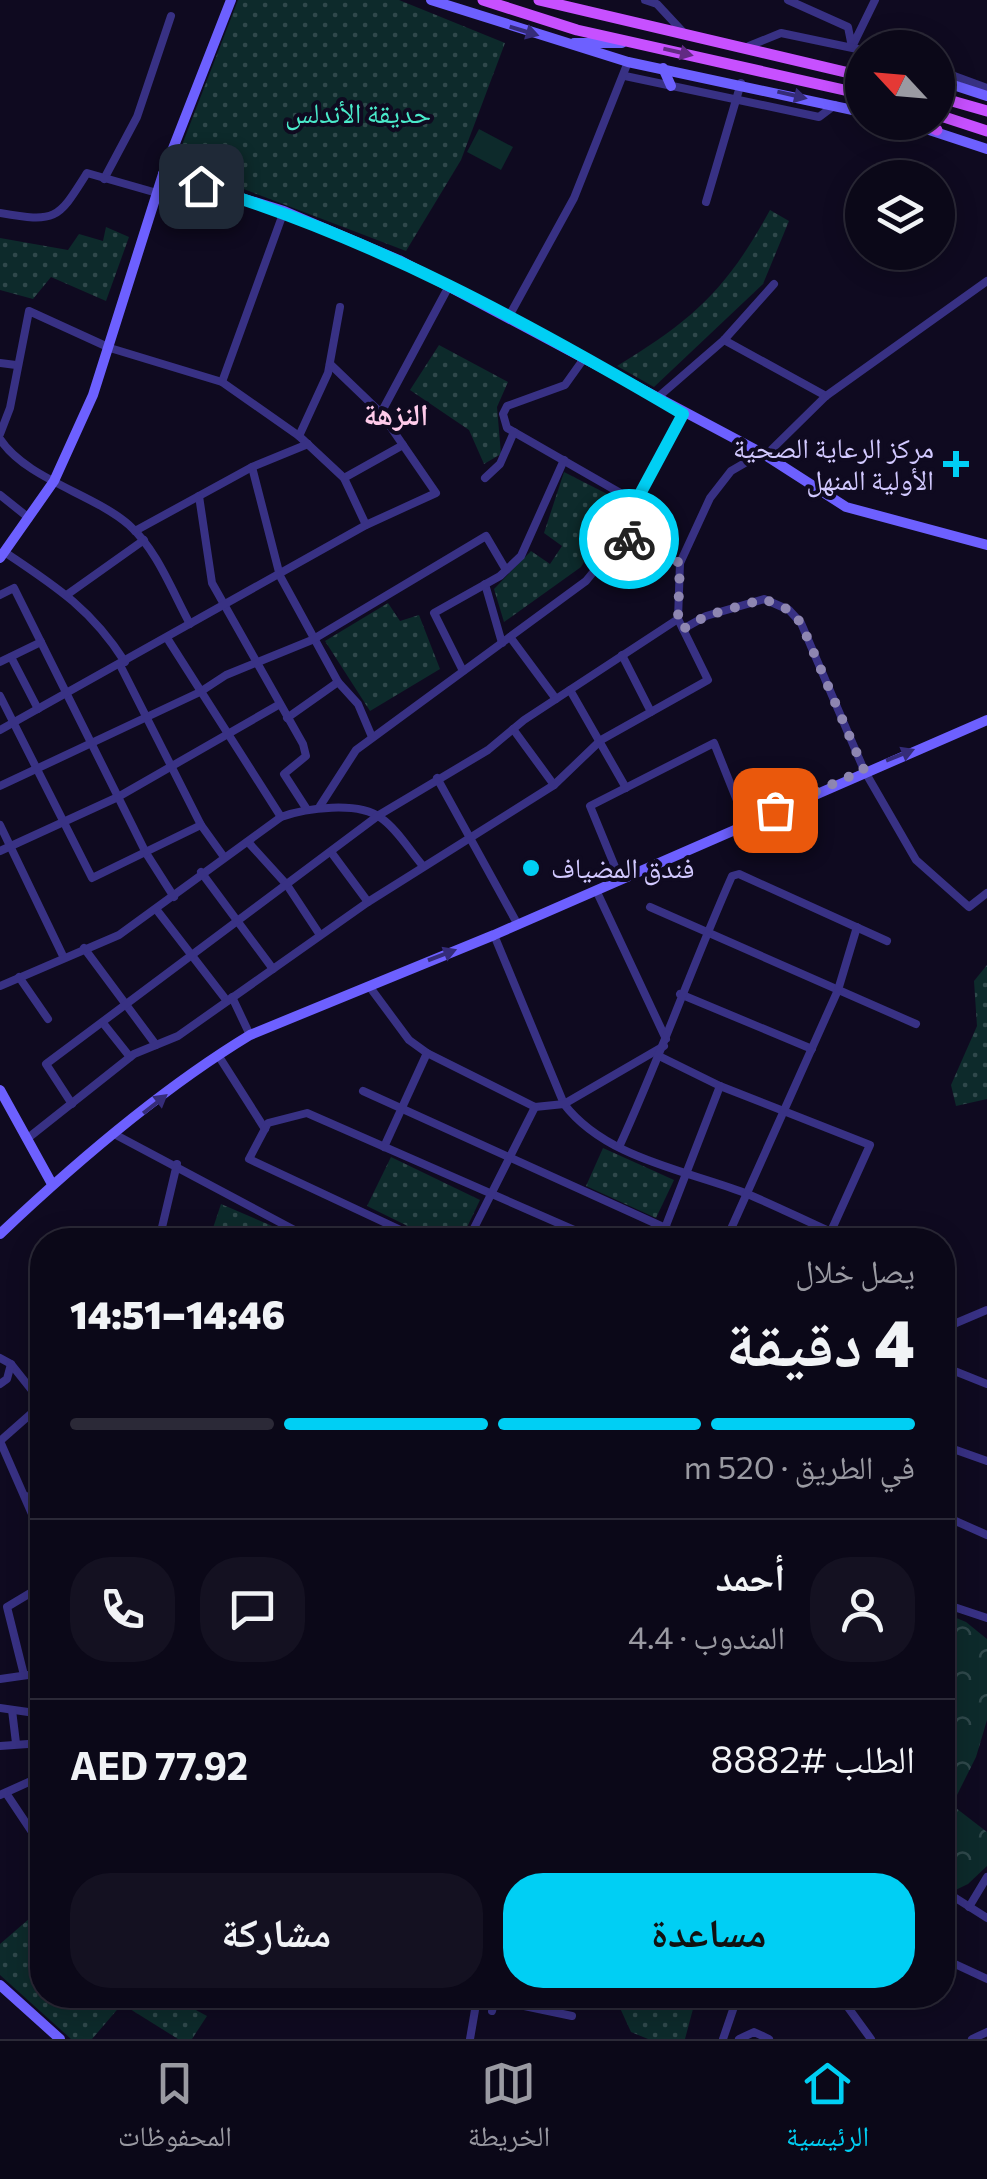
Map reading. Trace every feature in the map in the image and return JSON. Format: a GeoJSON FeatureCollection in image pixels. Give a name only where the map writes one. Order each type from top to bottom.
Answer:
{"type":"FeatureCollection","features":[{"type":"Feature","properties":{"kind":"main road"},"geometry":{"type":"LineString","coordinates":[[483,0],[636,43],[845,91]]}},
{"type":"Feature","properties":{"kind":"main road"},"geometry":{"type":"LineString","coordinates":[[539,0],[845,71]]}},
{"type":"Feature","properties":{"kind":"main road"},"geometry":{"type":"LineString","coordinates":[[955,102],[987,112]]}},
{"type":"Feature","properties":{"kind":"main road"},"geometry":{"type":"LineString","coordinates":[[955,121],[987,131]]}},
{"type":"Feature","properties":{"kind":"street"},"geometry":{"type":"LineString","coordinates":[[224,857],[201,825],[100,624],[68,594],[3,556],[54,481],[110,348],[163,174],[231,0]]}},
{"type":"Feature","properties":{"kind":"street"},"geometry":{"type":"LineString","coordinates":[[432,0],[628,62],[845,108]]}},
{"type":"Feature","properties":{"kind":"street"},"geometry":{"type":"LineString","coordinates":[[644,0],[658,4],[691,37]]}},
{"type":"Feature","properties":{"kind":"street"},"geometry":{"type":"LineString","coordinates":[[788,0],[849,30]]}},
{"type":"Feature","properties":{"kind":"street"},"geometry":{"type":"LineString","coordinates":[[860,30],[875,0]]}},
{"type":"Feature","properties":{"kind":"street"},"geometry":{"type":"LineString","coordinates":[[104,178],[137,117],[171,16]]}},
{"type":"Feature","properties":{"kind":"street"},"geometry":{"type":"LineString","coordinates":[[740,48],[763,44],[782,33],[845,46]]}},
{"type":"Feature","properties":{"kind":"street"},"geometry":{"type":"LineString","coordinates":[[563,43],[636,43]]}},
{"type":"Feature","properties":{"kind":"street"},"geometry":{"type":"LineString","coordinates":[[508,318],[574,198],[628,62]]}},
{"type":"Feature","properties":{"kind":"street"},"geometry":{"type":"LineString","coordinates":[[663,68],[671,86]]}},
{"type":"Feature","properties":{"kind":"street"},"geometry":{"type":"LineString","coordinates":[[625,76],[819,117],[834,105]]}},
{"type":"Feature","properties":{"kind":"street"},"geometry":{"type":"LineString","coordinates":[[955,76],[987,88]]}},
{"type":"Feature","properties":{"kind":"street"},"geometry":{"type":"LineString","coordinates":[[706,202],[741,83]]}},
{"type":"Feature","properties":{"kind":"street"},"geometry":{"type":"LineString","coordinates":[[955,86],[987,96]]}},
{"type":"Feature","properties":{"kind":"street"},"geometry":{"type":"LineString","coordinates":[[955,137],[987,149]]}},
{"type":"Feature","properties":{"kind":"street"},"geometry":{"type":"LineString","coordinates":[[0,213],[35,218],[56,214],[68,207],[87,173],[157,193]]}},
{"type":"Feature","properties":{"kind":"street"},"geometry":{"type":"LineString","coordinates":[[163,174],[284,211],[449,286],[764,454],[846,506],[987,545]]}},
{"type":"Feature","properties":{"kind":"street"},"geometry":{"type":"LineString","coordinates":[[222,382],[284,211]]}},
{"type":"Feature","properties":{"kind":"street"},"geometry":{"type":"LineString","coordinates":[[28,1138],[130,1056],[178,1036],[368,902],[554,785],[601,740],[708,680],[678,618],[680,563],[710,498],[731,471],[764,454],[826,396],[987,281]]}},
{"type":"Feature","properties":{"kind":"street"},"geometry":{"type":"LineString","coordinates":[[658,398],[724,340],[774,284]]}},
{"type":"Feature","properties":{"kind":"street"},"geometry":{"type":"LineString","coordinates":[[381,413],[449,286]]}},
{"type":"Feature","properties":{"kind":"street"},"geometry":{"type":"LineString","coordinates":[[299,436],[330,364],[340,307]]}},
{"type":"Feature","properties":{"kind":"street"},"geometry":{"type":"LineString","coordinates":[[190,624],[144,540],[54,481],[0,432],[29,311],[110,348],[222,382],[299,436],[344,478],[366,525]]}},
{"type":"Feature","properties":{"kind":"street"},"geometry":{"type":"LineString","coordinates":[[724,340],[826,396]]}},
{"type":"Feature","properties":{"kind":"street"},"geometry":{"type":"LineString","coordinates":[[585,357],[565,385],[507,406],[503,414],[507,428],[636,502]]}},
{"type":"Feature","properties":{"kind":"street"},"geometry":{"type":"LineString","coordinates":[[0,363],[16,365]]}},
{"type":"Feature","properties":{"kind":"street"},"geometry":{"type":"LineString","coordinates":[[0,730],[366,525],[436,493],[381,413],[330,364]]}},
{"type":"Feature","properties":{"kind":"street"},"geometry":{"type":"LineString","coordinates":[[320,806],[356,750],[586,581],[618,535],[683,414]]}},
{"type":"Feature","properties":{"kind":"street"},"geometry":{"type":"LineString","coordinates":[[486,478],[500,464],[514,432]]}},
{"type":"Feature","properties":{"kind":"street"},"geometry":{"type":"LineString","coordinates":[[135,531],[252,467],[308,444]]}},
{"type":"Feature","properties":{"kind":"street"},"geometry":{"type":"LineString","coordinates":[[344,478],[403,445]]}},
{"type":"Feature","properties":{"kind":"street"},"geometry":{"type":"LineString","coordinates":[[462,670],[434,613],[506,570],[521,556],[564,460]]}},
{"type":"Feature","properties":{"kind":"street"},"geometry":{"type":"LineString","coordinates":[[252,467],[280,576],[312,640],[338,682],[358,704],[372,737]]}},
{"type":"Feature","properties":{"kind":"street"},"geometry":{"type":"LineString","coordinates":[[0,495],[29,518]]}},
{"type":"Feature","properties":{"kind":"street"},"geometry":{"type":"LineString","coordinates":[[199,496],[208,561],[223,606],[306,756],[284,774],[306,808]]}},
{"type":"Feature","properties":{"kind":"street"},"geometry":{"type":"LineString","coordinates":[[618,535],[680,563]]}},
{"type":"Feature","properties":{"kind":"street"},"geometry":{"type":"LineString","coordinates":[[0,786],[257,662],[312,640],[486,536],[506,570]]}},
{"type":"Feature","properties":{"kind":"street"},"geometry":{"type":"LineString","coordinates":[[68,594],[144,540]]}},
{"type":"Feature","properties":{"kind":"street"},"geometry":{"type":"LineString","coordinates":[[484,584],[506,640],[556,699]]}},
{"type":"Feature","properties":{"kind":"street"},"geometry":{"type":"LineString","coordinates":[[0,595],[14,588],[146,853],[174,897]]}},
{"type":"Feature","properties":{"kind":"street"},"geometry":{"type":"LineString","coordinates":[[683,629],[721,610],[764,599],[789,610],[801,623],[864,770],[916,860],[970,907],[987,893]]}},
{"type":"Feature","properties":{"kind":"street"},"geometry":{"type":"LineString","coordinates":[[72,1104],[46,1064],[379,816],[678,618]]}},
{"type":"Feature","properties":{"kind":"street"},"geometry":{"type":"LineString","coordinates":[[167,638],[225,736],[281,817]]}},
{"type":"Feature","properties":{"kind":"street"},"geometry":{"type":"LineString","coordinates":[[0,662],[40,642]]}},
{"type":"Feature","properties":{"kind":"street"},"geometry":{"type":"LineString","coordinates":[[622,655],[651,712]]}},
{"type":"Feature","properties":{"kind":"street"},"geometry":{"type":"LineString","coordinates":[[11,657],[38,709]]}},
{"type":"Feature","properties":{"kind":"street"},"geometry":{"type":"LineString","coordinates":[[288,718],[338,682]]}},
{"type":"Feature","properties":{"kind":"street"},"geometry":{"type":"LineString","coordinates":[[570,690],[626,788]]}},
{"type":"Feature","properties":{"kind":"street"},"geometry":{"type":"LineString","coordinates":[[0,696],[34,770],[92,878],[201,825]]}},
{"type":"Feature","properties":{"kind":"street"},"geometry":{"type":"LineString","coordinates":[[0,851],[118,797],[280,704]]}},
{"type":"Feature","properties":{"kind":"street"},"geometry":{"type":"LineString","coordinates":[[0,1234],[52,1184],[218,1055],[250,1036],[367,984],[494,936],[864,770],[987,720]]}},
{"type":"Feature","properties":{"kind":"street"},"geometry":{"type":"LineString","coordinates":[[513,729],[554,785]]}},
{"type":"Feature","properties":{"kind":"street"},"geometry":{"type":"LineString","coordinates":[[620,879],[590,806],[714,743],[746,823]]}},
{"type":"Feature","properties":{"kind":"street"},"geometry":{"type":"LineString","coordinates":[[437,778],[518,924]]}},
{"type":"Feature","properties":{"kind":"street"},"geometry":{"type":"LineString","coordinates":[[0,970],[3,984],[119,934],[281,817],[306,808],[320,806],[379,816],[423,866]]}},
{"type":"Feature","properties":{"kind":"street"},"geometry":{"type":"LineString","coordinates":[[0,825],[64,956]]}},
{"type":"Feature","properties":{"kind":"street"},"geometry":{"type":"LineString","coordinates":[[248,842],[287,886],[320,935]]}},
{"type":"Feature","properties":{"kind":"street"},"geometry":{"type":"LineString","coordinates":[[330,852],[368,902]]}},
{"type":"Feature","properties":{"kind":"street"},"geometry":{"type":"LineString","coordinates":[[201,872],[273,968]]}},
{"type":"Feature","properties":{"kind":"street"},"geometry":{"type":"LineString","coordinates":[[619,1148],[661,1057],[680,994],[732,876],[739,874],[887,941]]}},
{"type":"Feature","properties":{"kind":"street"},"geometry":{"type":"LineString","coordinates":[[596,890],[665,1042]]}},
{"type":"Feature","properties":{"kind":"street"},"geometry":{"type":"LineString","coordinates":[[650,907],[916,1024]]}},
{"type":"Feature","properties":{"kind":"street"},"geometry":{"type":"LineString","coordinates":[[156,909],[230,999],[250,1036]]}},
{"type":"Feature","properties":{"kind":"street"},"geometry":{"type":"LineString","coordinates":[[732,1228],[838,990],[857,928]]}},
{"type":"Feature","properties":{"kind":"street"},"geometry":{"type":"LineString","coordinates":[[494,936],[564,1104],[576,1120],[619,1148],[748,1194],[814,1228]]}},
{"type":"Feature","properties":{"kind":"street"},"geometry":{"type":"LineString","coordinates":[[84,948],[156,1044]]}},
{"type":"Feature","properties":{"kind":"street"},"geometry":{"type":"LineString","coordinates":[[19,977],[48,1019]]}},
{"type":"Feature","properties":{"kind":"street"},"geometry":{"type":"LineString","coordinates":[[367,984],[410,1040],[427,1053],[535,1108],[564,1104],[665,1042]]}},
{"type":"Feature","properties":{"kind":"street"},"geometry":{"type":"LineString","coordinates":[[680,994],[812,1050]]}},
{"type":"Feature","properties":{"kind":"street"},"geometry":{"type":"LineString","coordinates":[[104,1023],[130,1056]]}},
{"type":"Feature","properties":{"kind":"street"},"geometry":{"type":"LineString","coordinates":[[384,1146],[427,1053]]}},
{"type":"Feature","properties":{"kind":"street"},"geometry":{"type":"LineString","coordinates":[[218,1055],[264,1129]]}},
{"type":"Feature","properties":{"kind":"street"},"geometry":{"type":"LineString","coordinates":[[661,1057],[720,1086],[870,1144],[833,1228]]}},
{"type":"Feature","properties":{"kind":"street"},"geometry":{"type":"LineString","coordinates":[[363,1091],[665,1228],[720,1086]]}},
{"type":"Feature","properties":{"kind":"street"},"geometry":{"type":"LineString","coordinates":[[0,1090],[52,1184]]}},
{"type":"Feature","properties":{"kind":"street"},"geometry":{"type":"LineString","coordinates":[[473,1228],[535,1108]]}},
{"type":"Feature","properties":{"kind":"street"},"geometry":{"type":"LineString","coordinates":[[396,1228],[249,1160],[268,1122],[307,1113],[571,1228]]}},
{"type":"Feature","properties":{"kind":"street"},"geometry":{"type":"LineString","coordinates":[[116,1135],[293,1228]]}},
{"type":"Feature","properties":{"kind":"street"},"geometry":{"type":"LineString","coordinates":[[162,1228],[176,1164]]}},
{"type":"Feature","properties":{"kind":"street"},"geometry":{"type":"LineString","coordinates":[[955,1324],[987,1310]]}},
{"type":"Feature","properties":{"kind":"street"},"geometry":{"type":"LineString","coordinates":[[0,1358],[11,1364],[30,1389]]}},
{"type":"Feature","properties":{"kind":"street"},"geometry":{"type":"LineString","coordinates":[[0,1384],[7,1379],[11,1364]]}},
{"type":"Feature","properties":{"kind":"street"},"geometry":{"type":"LineString","coordinates":[[955,1371],[987,1384]]}},
{"type":"Feature","properties":{"kind":"street"},"geometry":{"type":"LineString","coordinates":[[30,1415],[0,1441],[3,1456],[30,1508]]}},
{"type":"Feature","properties":{"kind":"street"},"geometry":{"type":"LineString","coordinates":[[955,1449],[987,1462]]}},
{"type":"Feature","properties":{"kind":"street"},"geometry":{"type":"LineString","coordinates":[[25,1496],[30,1497]]}},
{"type":"Feature","properties":{"kind":"street"},"geometry":{"type":"LineString","coordinates":[[955,1520],[987,1534]]}},
{"type":"Feature","properties":{"kind":"street"},"geometry":{"type":"LineString","coordinates":[[24,1675],[8,1607],[30,1593]]}},
{"type":"Feature","properties":{"kind":"street"},"geometry":{"type":"LineString","coordinates":[[955,1607],[987,1618]]}},
{"type":"Feature","properties":{"kind":"street"},"geometry":{"type":"LineString","coordinates":[[0,1678],[30,1674]]}},
{"type":"Feature","properties":{"kind":"street"},"geometry":{"type":"LineString","coordinates":[[0,1708],[30,1712]]}},
{"type":"Feature","properties":{"kind":"street"},"geometry":{"type":"LineString","coordinates":[[12,1710],[16,1743]]}},
{"type":"Feature","properties":{"kind":"street"},"geometry":{"type":"LineString","coordinates":[[0,1746],[30,1743]]}},
{"type":"Feature","properties":{"kind":"street"},"geometry":{"type":"LineString","coordinates":[[30,1782],[3,1794],[30,1831]]}},
{"type":"Feature","properties":{"kind":"street"},"geometry":{"type":"LineString","coordinates":[[969,1907],[987,1877]]}},
{"type":"Feature","properties":{"kind":"street"},"geometry":{"type":"LineString","coordinates":[[955,1898],[987,1918]]}},
{"type":"Feature","properties":{"kind":"street"},"geometry":{"type":"LineString","coordinates":[[955,1964],[987,1978]]}},
{"type":"Feature","properties":{"kind":"street"},"geometry":{"type":"LineString","coordinates":[[1,1986],[60,2039]]}},
{"type":"Feature","properties":{"kind":"street"},"geometry":{"type":"LineString","coordinates":[[538,2008],[572,2016]]}},
{"type":"Feature","properties":{"kind":"street"},"geometry":{"type":"LineString","coordinates":[[723,2039],[734,2008]]}},
{"type":"Feature","properties":{"kind":"street"},"geometry":{"type":"LineString","coordinates":[[848,2008],[871,2039]]}},
{"type":"Feature","properties":{"kind":"street"},"geometry":{"type":"LineString","coordinates":[[470,2039],[475,2010]]}},
{"type":"Feature","properties":{"kind":"street"},"geometry":{"type":"LineString","coordinates":[[739,2039],[754,2032],[769,2039]]}},
{"type":"Feature","properties":{"kind":"street"},"geometry":{"type":"LineString","coordinates":[[972,2039],[986,2035]]}},
{"type":"Feature","properties":{"kind":"green space","name":"حديقة الأندلس"},"geometry":{"type":"Polygon","coordinates":[[[238,0],[399,0],[505,43],[461,160],[406,251],[175,163],[238,0]]]}},
{"type":"Feature","properties":{"kind":"green space"},"geometry":{"type":"Polygon","coordinates":[[[479,129],[513,147],[501,170],[467,152],[479,129]]]}},
{"type":"Feature","properties":{"kind":"green space"},"geometry":{"type":"Polygon","coordinates":[[[770,210],[789,221],[763,284],[654,387],[617,366],[667,333],[706,300],[739,261],[770,210]]]}},
{"type":"Feature","properties":{"kind":"green space"},"geometry":{"type":"Polygon","coordinates":[[[106,227],[129,237],[106,301],[51,277],[33,299],[0,290],[0,238],[68,250],[79,234],[103,241],[106,227]]]}},
{"type":"Feature","properties":{"kind":"green space"},"geometry":{"type":"Polygon","coordinates":[[[439,345],[508,382],[497,407],[501,454],[484,464],[469,430],[410,390],[439,345]]]}},
{"type":"Feature","properties":{"kind":"green space"},"geometry":{"type":"Polygon","coordinates":[[[564,472],[619,500],[581,567],[504,622],[494,589],[531,551],[550,564],[562,546],[544,533],[564,472]]]}},
{"type":"Feature","properties":{"kind":"green space"},"geometry":{"type":"Polygon","coordinates":[[[388,603],[400,621],[419,615],[440,669],[370,711],[325,641],[388,603]]]}},
{"type":"Feature","properties":{"kind":"green space"},"geometry":{"type":"Polygon","coordinates":[[[987,965],[987,1099],[956,1106],[951,1085],[977,1026],[974,981],[987,965]]]}},
{"type":"Feature","properties":{"kind":"green space"},"geometry":{"type":"Polygon","coordinates":[[[603,1148],[674,1180],[656,1218],[586,1186],[603,1148]]]}},
{"type":"Feature","properties":{"kind":"green space"},"geometry":{"type":"Polygon","coordinates":[[[391,1157],[480,1200],[467,1228],[412,1228],[367,1206],[391,1157]]]}},
{"type":"Feature","properties":{"kind":"green space"},"geometry":{"type":"Polygon","coordinates":[[[221,1204],[277,1228],[213,1228],[221,1204]]]}},
{"type":"Feature","properties":{"kind":"green space"},"geometry":{"type":"Polygon","coordinates":[[[955,1617],[987,1639],[987,1720],[976,1757],[955,1799],[955,1617]]]}},
{"type":"Feature","properties":{"kind":"green space"},"geometry":{"type":"Polygon","coordinates":[[[955,1807],[987,1832],[987,1866],[955,1890],[955,1807]]]}},
{"type":"Feature","properties":{"kind":"green space"},"geometry":{"type":"Polygon","coordinates":[[[30,1918],[30,2002],[0,1975],[0,1944],[30,1918]]]}},
{"type":"Feature","properties":{"kind":"green space"},"geometry":{"type":"Polygon","coordinates":[[[37,2008],[119,2008],[92,2039],[71,2039],[37,2008]]]}},
{"type":"Feature","properties":{"kind":"green space"},"geometry":{"type":"Polygon","coordinates":[[[128,2008],[192,2008],[207,2016],[192,2039],[178,2039],[128,2008]]]}},
{"type":"Feature","properties":{"kind":"green space"},"geometry":{"type":"Polygon","coordinates":[[[620,2008],[694,2008],[685,2039],[648,2039],[631,2032],[620,2008]]]}},
{"type":"Feature","properties":{"kind":"way so far"},"geometry":{"type":"LineString","coordinates":[[629,539],[680,563],[678,618],[683,629],[706,616],[764,599],[789,610],[801,623],[864,770],[775,810]]}},
{"type":"Feature","properties":{"kind":"place","name":"مركز الرعاية الصحية الأولية المنهل"},"geometry":{"type":"Point","coordinates":[956,464]}},
{"type":"Feature","properties":{"kind":"place","name":"فندق المضياف"},"geometry":{"type":"Point","coordinates":[531,868]}},
{"type":"Feature","properties":{"kind":"district","name":"النزهة"},"geometry":{"type":"Point","coordinates":[396,415]}},
{"type":"Feature","properties":{"kind":"route"},"geometry":{"type":"LineString","coordinates":[[201,186],[284,211],[400,260],[585,357],[683,414],[618,535],[629,539]]}}]}
